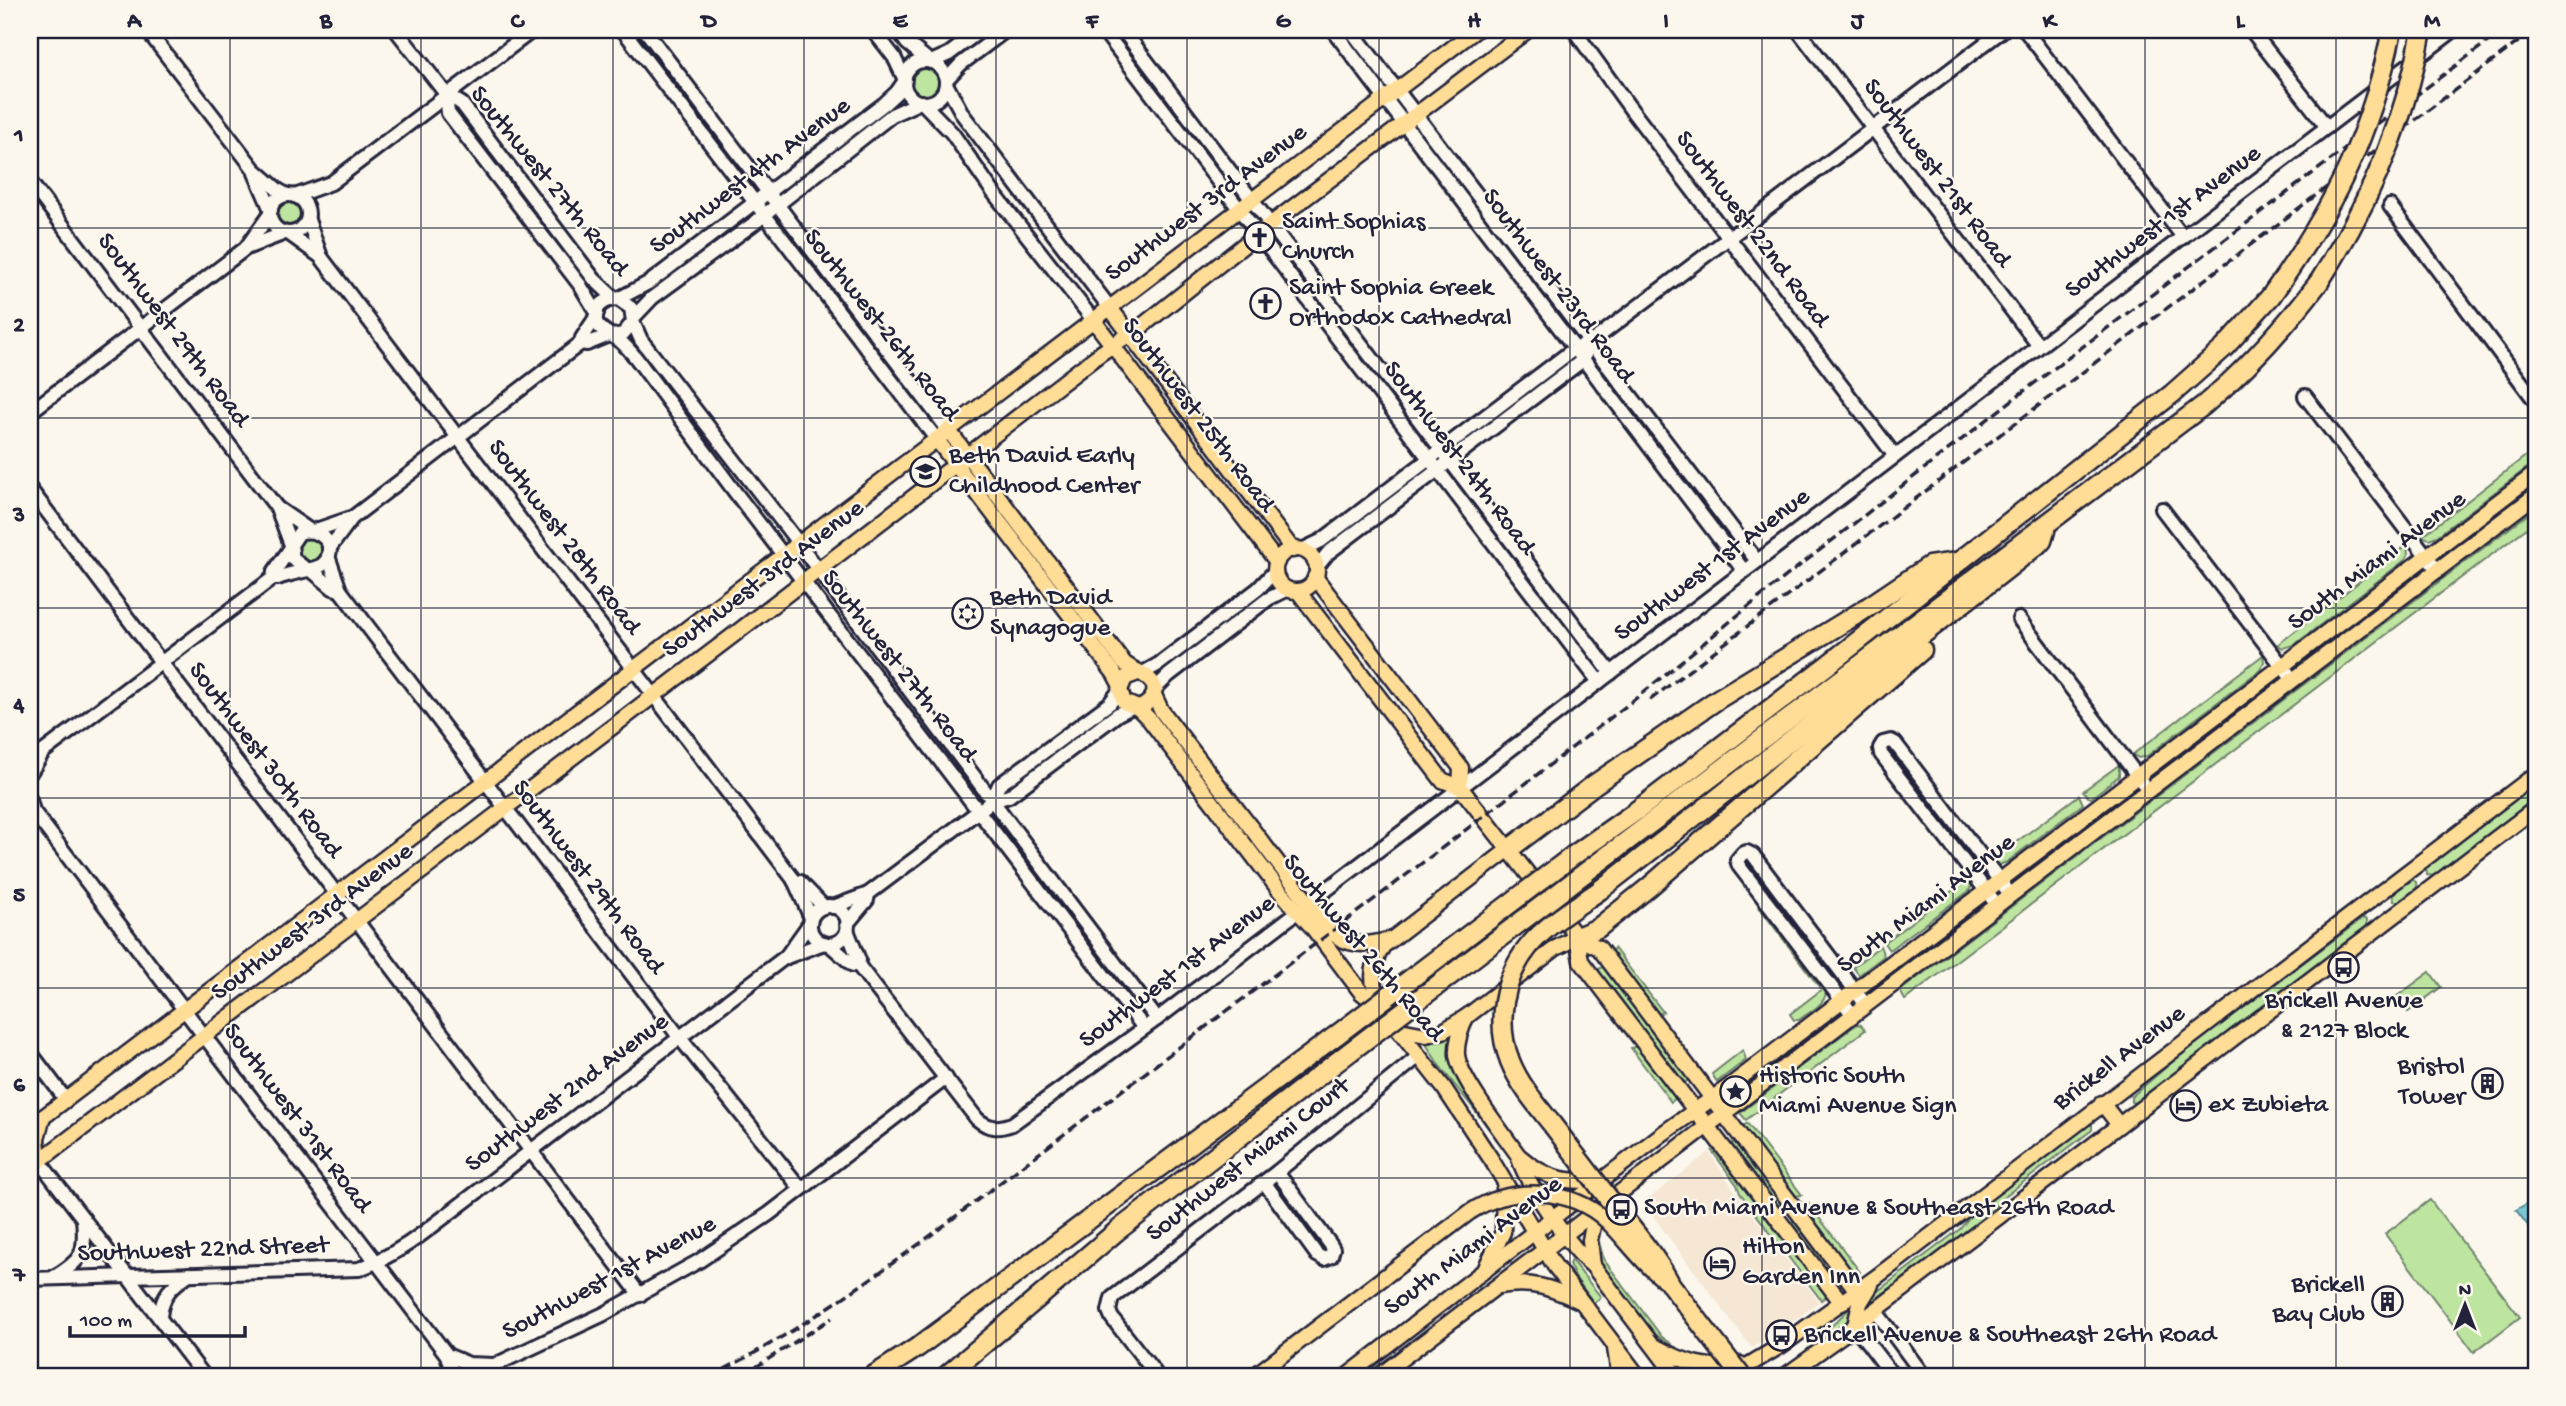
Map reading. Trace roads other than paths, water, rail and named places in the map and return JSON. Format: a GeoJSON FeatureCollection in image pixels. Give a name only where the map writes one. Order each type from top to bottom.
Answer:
{"type":"FeatureCollection","features":[{"type":"Feature","properties":{"kind":"highway"},"geometry":{"type":"LineString","coordinates":[[873,1376],[925,1341],[1635,812],[1960,561],[2198,372],[2247,325],[2271,296],[2316,231],[2352,161],[2376,94],[2392,30]]}},
{"type":"Feature","properties":{"kind":"highway"},"geometry":{"type":"LineString","coordinates":[[946,1376],[1117,1231],[2228,385],[2269,344],[2319,282],[2359,216],[2382,168],[2401,115],[2422,30]]}},
{"type":"Feature","properties":{"kind":"highway"},"geometry":{"type":"LineString","coordinates":[[1741,1376],[1524,1087],[1510,1061],[1505,1044],[1504,997],[1509,981],[1523,954],[1548,929],[1740,782],[2042,541],[2049,520]]}},
{"type":"Feature","properties":{"kind":"highway"},"geometry":{"type":"LineString","coordinates":[[1508,850],[1718,699],[1862,611],[1929,566],[1960,561]]}},
{"type":"Feature","properties":{"kind":"highway"},"geometry":{"type":"LineString","coordinates":[[1577,937],[1598,928],[1649,887],[1968,610],[1978,593]]}},
{"type":"Feature","properties":{"kind":"main road","name":"Southwest 3rd Avenue"},"geometry":{"type":"LineString","coordinates":[[30,1127],[1476,30]]}},
{"type":"Feature","properties":{"kind":"main road","name":"Southwest 3rd Avenue"},"geometry":{"type":"LineString","coordinates":[[35,1164],[1528,30]]}},
{"type":"Feature","properties":{"kind":"main road","name":"Southwest 25th Road"},"geometry":{"type":"LineString","coordinates":[[1110,308],[1297,550]]}},
{"type":"Feature","properties":{"kind":"main road","name":"Southwest 25th Road"},"geometry":{"type":"LineString","coordinates":[[1094,321],[1276,567]]}},
{"type":"Feature","properties":{"kind":"main road","name":"Southwest 26th Road"},"geometry":{"type":"LineString","coordinates":[[943,435],[967,456],[1124,663],[1139,673]]}},
{"type":"Feature","properties":{"kind":"main road","name":"Southwest 26th Road"},"geometry":{"type":"LineString","coordinates":[[943,435],[955,466],[1114,673],[1120,688]]}},
{"type":"Feature","properties":{"kind":"main road","name":"South Miami Avenue"},"geometry":{"type":"LineString","coordinates":[[1347,1376],[1484,1269],[1842,1001],[2536,473]]}},
{"type":"Feature","properties":{"kind":"main road","name":"South Miami Avenue"},"geometry":{"type":"LineString","coordinates":[[1379,1376],[2536,495]]}},
{"type":"Feature","properties":{"kind":"main road"},"geometry":{"type":"LineString","coordinates":[[1460,787],[1461,768],[1316,573],[1313,559],[1297,550],[1283,554],[1276,567],[1279,582],[1293,590],[1441,780],[1460,787],[1577,937],[1599,948],[1857,1291]]}},
{"type":"Feature","properties":{"kind":"main road"},"geometry":{"type":"LineString","coordinates":[[1293,590],[1310,585],[1316,573]]}},
{"type":"Feature","properties":{"kind":"main road"},"geometry":{"type":"LineString","coordinates":[[1139,673],[1150,680],[1154,692],[1149,703],[1135,707],[1124,702],[1120,688],[1129,675],[1139,673]]}},
{"type":"Feature","properties":{"kind":"main road","name":"Southwest 26th Road"},"geometry":{"type":"LineString","coordinates":[[1154,692],[1161,710],[1361,992],[1382,1009],[1400,1030],[1449,1095],[1545,1250],[1637,1376]]}},
{"type":"Feature","properties":{"kind":"main road","name":"Southwest 26th Road"},"geometry":{"type":"LineString","coordinates":[[1135,707],[1149,719],[1302,908],[1339,939],[1358,945],[1388,940]]}},
{"type":"Feature","properties":{"kind":"main road","name":"Brickell Avenue"},"geometry":{"type":"LineString","coordinates":[[1731,1376],[1842,1303],[2536,774]]}},
{"type":"Feature","properties":{"kind":"main road","name":"Brickell Avenue"},"geometry":{"type":"LineString","coordinates":[[1785,1376],[1855,1326],[2536,808]]}},
{"type":"Feature","properties":{"kind":"main road"},"geometry":{"type":"LineString","coordinates":[[1382,1009],[1374,990],[1373,974],[1378,954],[1388,940],[1508,850]]}},
{"type":"Feature","properties":{"kind":"main road"},"geometry":{"type":"LineString","coordinates":[[1400,1030],[1412,1034],[1443,1031],[1466,1017],[1556,948],[1577,937]]}},
{"type":"Feature","properties":{"kind":"main road"},"geometry":{"type":"LineString","coordinates":[[1577,937],[1581,961],[1842,1303]]}},
{"type":"Feature","properties":{"kind":"main road","name":"Southwest 26th Road"},"geometry":{"type":"LineString","coordinates":[[1466,1017],[1458,1040],[1458,1062],[1468,1081],[1518,1155],[1521,1167],[1565,1235],[1580,1256],[1593,1266],[1676,1376]]}},
{"type":"Feature","properties":{"kind":"main road"},"geometry":{"type":"LineString","coordinates":[[2102,1103],[2119,1125]]}},
{"type":"Feature","properties":{"kind":"main road"},"geometry":{"type":"LineString","coordinates":[[35,1164],[37,1138],[43,1117]]}},
{"type":"Feature","properties":{"kind":"main road"},"geometry":{"type":"LineString","coordinates":[[1518,1155],[1546,1176],[1580,1181],[1603,1179]]}},
{"type":"Feature","properties":{"kind":"main road"},"geometry":{"type":"LineString","coordinates":[[1484,1269],[1503,1232],[1504,1182]]}},
{"type":"Feature","properties":{"kind":"main road"},"geometry":{"type":"LineString","coordinates":[[1254,1376],[1470,1212],[1487,1203],[1516,1195],[1546,1195],[1570,1200],[1590,1209],[1606,1221],[1655,1273],[1671,1285]]}},
{"type":"Feature","properties":{"kind":"main road"},"geometry":{"type":"LineString","coordinates":[[1776,1216],[1793,1205]]}},
{"type":"Feature","properties":{"kind":"main road"},"geometry":{"type":"LineString","coordinates":[[1593,1266],[1590,1240],[1596,1212]]}},
{"type":"Feature","properties":{"kind":"main road"},"geometry":{"type":"LineString","coordinates":[[1855,1326],[1860,1303],[1875,1278]]}},
{"type":"Feature","properties":{"kind":"main road"},"geometry":{"type":"LineString","coordinates":[[1497,1286],[1536,1284],[1581,1302]]}},
{"type":"Feature","properties":{"kind":"main road"},"geometry":{"type":"LineString","coordinates":[[1652,1344],[1685,1361],[1706,1367],[1728,1367],[1757,1361]]}},
{"type":"Feature","properties":{"kind":"main road"},"geometry":{"type":"LineString","coordinates":[[1615,1347],[1619,1376]]}},
{"type":"Feature","properties":{"kind":"street"},"geometry":{"type":"LineString","coordinates":[[147,30],[254,169],[278,190],[305,203],[308,217]]}},
{"type":"Feature","properties":{"kind":"street","name":"Southwest 27th Road"},"geometry":{"type":"LineString","coordinates":[[396,30],[446,94],[462,104],[594,279],[617,299]]}},
{"type":"Feature","properties":{"kind":"street"},"geometry":{"type":"LineString","coordinates":[[30,412],[246,248],[300,230],[331,183],[533,30]]}},
{"type":"Feature","properties":{"kind":"street","name":"Southwest 26th Road"},"geometry":{"type":"LineString","coordinates":[[623,30],[764,215],[943,435]]}},
{"type":"Feature","properties":{"kind":"street","name":"Southwest 26th Road"},"geometry":{"type":"LineString","coordinates":[[645,30],[767,191],[943,435]]}},
{"type":"Feature","properties":{"kind":"street"},"geometry":{"type":"LineString","coordinates":[[873,30],[894,57],[909,94],[921,102],[938,98],[946,82],[961,64],[1006,30]]}},
{"type":"Feature","properties":{"kind":"street"},"geometry":{"type":"LineString","coordinates":[[898,30],[911,46],[942,69],[946,82]]}},
{"type":"Feature","properties":{"kind":"street"},"geometry":{"type":"LineString","coordinates":[[904,81],[908,69],[914,64],[930,62],[957,49],[981,30]]}},
{"type":"Feature","properties":{"kind":"street","name":"Southwest 24th Road"},"geometry":{"type":"LineString","coordinates":[[1103,30],[1246,204],[1438,470],[1599,682]]}},
{"type":"Feature","properties":{"kind":"street","name":"Southwest 24th Road"},"geometry":{"type":"LineString","coordinates":[[1124,30],[1246,204]]}},
{"type":"Feature","properties":{"kind":"street","name":"Southwest 23rd Road"},"geometry":{"type":"LineString","coordinates":[[1334,30],[1392,94]]}},
{"type":"Feature","properties":{"kind":"street","name":"Southwest 23rd Road"},"geometry":{"type":"LineString","coordinates":[[1351,30],[1392,94],[1574,349],[1744,571]]}},
{"type":"Feature","properties":{"kind":"street","name":"Southwest 22nd Road"},"geometry":{"type":"LineString","coordinates":[[1574,30],[1630,108],[1895,456]]}},
{"type":"Feature","properties":{"kind":"street","name":"Southwest 21st Road"},"geometry":{"type":"LineString","coordinates":[[1798,30],[2039,346]]}},
{"type":"Feature","properties":{"kind":"street"},"geometry":{"type":"LineString","coordinates":[[1297,550],[1317,544],[1574,349],[1590,343],[2003,30]]}},
{"type":"Feature","properties":{"kind":"street"},"geometry":{"type":"LineString","coordinates":[[2025,30],[2183,237]]}},
{"type":"Feature","properties":{"kind":"street"},"geometry":{"type":"LineString","coordinates":[[2251,30],[2327,128]]}},
{"type":"Feature","properties":{"kind":"street","name":"Southwest 1st Avenue"},"geometry":{"type":"LineString","coordinates":[[478,1376],[495,1365],[640,1295],[734,1239],[946,1078],[985,1126],[992,1128],[1012,1124],[1144,1028],[2454,30]]}},
{"type":"Feature","properties":{"kind":"street","name":"Southwest 4th Avenue"},"geometry":{"type":"LineString","coordinates":[[617,299],[650,282],[884,104],[904,81]]}},
{"type":"Feature","properties":{"kind":"street","name":"Southwest 25th Road"},"geometry":{"type":"LineString","coordinates":[[946,82],[962,115],[1110,308]]}},
{"type":"Feature","properties":{"kind":"street","name":"Southwest 27th Road"},"geometry":{"type":"LineString","coordinates":[[446,94],[448,113],[580,285],[596,315]]}},
{"type":"Feature","properties":{"kind":"street","name":"Southwest 4th Avenue"},"geometry":{"type":"LineString","coordinates":[[633,320],[652,298],[892,116],[921,102]]}},
{"type":"Feature","properties":{"kind":"street","name":"Southwest 25th Road"},"geometry":{"type":"LineString","coordinates":[[921,102],[952,133],[993,192],[1094,321]]}},
{"type":"Feature","properties":{"kind":"street","name":"Southwest 23rd Road"},"geometry":{"type":"LineString","coordinates":[[1410,119],[1590,343],[1757,561]]}},
{"type":"Feature","properties":{"kind":"street"},"geometry":{"type":"LineString","coordinates":[[254,169],[273,224],[286,233]]}},
{"type":"Feature","properties":{"kind":"street","name":"Southwest 29th Road"},"geometry":{"type":"LineString","coordinates":[[30,182],[277,508],[291,547]]}},
{"type":"Feature","properties":{"kind":"street"},"geometry":{"type":"LineString","coordinates":[[246,248],[247,242],[259,231],[278,198],[331,183]]}},
{"type":"Feature","properties":{"kind":"street"},"geometry":{"type":"LineString","coordinates":[[2390,206],[2536,402]]}},
{"type":"Feature","properties":{"kind":"street","name":"Southwest 28th Road"},"geometry":{"type":"LineString","coordinates":[[308,217],[321,257]]}},
{"type":"Feature","properties":{"kind":"street","name":"Southwest 24th Road"},"geometry":{"type":"LineString","coordinates":[[1265,229],[1451,460],[1611,673]]}},
{"type":"Feature","properties":{"kind":"street","name":"Southwest 28th Road"},"geometry":{"type":"LineString","coordinates":[[286,233],[321,257],[794,880],[810,920]]}},
{"type":"Feature","properties":{"kind":"street"},"geometry":{"type":"LineString","coordinates":[[30,756],[43,752],[273,578],[321,565],[352,518],[582,343],[587,344],[628,331],[633,320],[631,308],[617,299],[601,304],[582,338],[582,343]]}},
{"type":"Feature","properties":{"kind":"street"},"geometry":{"type":"LineString","coordinates":[[596,315],[598,327],[611,336]]}},
{"type":"Feature","properties":{"kind":"street","name":"Southwest 27th Road"},"geometry":{"type":"LineString","coordinates":[[633,320],[641,341],[1157,1018]]}},
{"type":"Feature","properties":{"kind":"street","name":"Southwest 27th Road"},"geometry":{"type":"LineString","coordinates":[[611,336],[636,358],[1144,1028]]}},
{"type":"Feature","properties":{"kind":"street"},"geometry":{"type":"LineString","coordinates":[[1316,573],[1328,553],[1583,360],[1590,343]]}},
{"type":"Feature","properties":{"kind":"street"},"geometry":{"type":"LineString","coordinates":[[2305,396],[2438,570]]}},
{"type":"Feature","properties":{"kind":"street","name":"Southwest 30th Road"},"geometry":{"type":"LineString","coordinates":[[30,489],[640,1295]]}},
{"type":"Feature","properties":{"kind":"street","name":"Southwest 29th Road"},"geometry":{"type":"LineString","coordinates":[[277,508],[311,531]]}},
{"type":"Feature","properties":{"kind":"street"},"geometry":{"type":"LineString","coordinates":[[2162,509],[2293,680]]}},
{"type":"Feature","properties":{"kind":"street"},"geometry":{"type":"LineString","coordinates":[[273,578],[296,536],[352,518]]}},
{"type":"Feature","properties":{"kind":"street"},"geometry":{"type":"LineString","coordinates":[[311,531],[323,535],[328,552]]}},
{"type":"Feature","properties":{"kind":"street"},"geometry":{"type":"LineString","coordinates":[[291,547],[296,564],[308,569]]}},
{"type":"Feature","properties":{"kind":"street","name":"Southwest 29th Road"},"geometry":{"type":"LineString","coordinates":[[328,552],[340,590],[680,1038],[801,1189]]}},
{"type":"Feature","properties":{"kind":"street"},"geometry":{"type":"LineString","coordinates":[[1139,673],[1159,664],[1258,589],[1276,567]]}},
{"type":"Feature","properties":{"kind":"street","name":"Southwest 29th Road"},"geometry":{"type":"LineString","coordinates":[[308,569],[340,590]]}},
{"type":"Feature","properties":{"kind":"street"},"geometry":{"type":"LineString","coordinates":[[1154,692],[1169,675],[1268,598],[1293,590]]}},
{"type":"Feature","properties":{"kind":"street"},"geometry":{"type":"LineString","coordinates":[[2019,619],[2148,790]]}},
{"type":"Feature","properties":{"kind":"street"},"geometry":{"type":"LineString","coordinates":[[992,801],[999,785],[1110,703],[1120,688]]}},
{"type":"Feature","properties":{"kind":"street"},"geometry":{"type":"LineString","coordinates":[[858,965],[853,965],[811,933],[810,920],[816,911],[868,894],[979,810],[992,801],[1009,796],[1118,714],[1135,707]]}},
{"type":"Feature","properties":{"kind":"street"},"geometry":{"type":"LineString","coordinates":[[1997,905],[1881,754],[1882,743],[1895,743],[2010,894]]}},
{"type":"Feature","properties":{"kind":"street"},"geometry":{"type":"LineString","coordinates":[[30,773],[43,752]]}},
{"type":"Feature","properties":{"kind":"street","name":"Southwest 31st Road"},"geometry":{"type":"LineString","coordinates":[[31,807],[447,1355]]}},
{"type":"Feature","properties":{"kind":"street"},"geometry":{"type":"LineString","coordinates":[[1853,1015],[1739,866],[1739,856],[1747,852],[1753,855],[1866,1005]]}},
{"type":"Feature","properties":{"kind":"street","name":"Southwest 28th Road"},"geometry":{"type":"LineString","coordinates":[[794,880],[800,882],[828,907]]}},
{"type":"Feature","properties":{"kind":"street"},"geometry":{"type":"LineString","coordinates":[[826,944],[840,940],[867,900],[868,894]]}},
{"type":"Feature","properties":{"kind":"street"},"geometry":{"type":"LineString","coordinates":[[828,907],[841,911],[859,960],[858,965],[946,1078]]}},
{"type":"Feature","properties":{"kind":"street","name":"Southwest 2nd Avenue"},"geometry":{"type":"LineString","coordinates":[[377,1262],[426,1231],[784,958],[810,920]]}},
{"type":"Feature","properties":{"kind":"street","name":"Southwest 2nd Avenue"},"geometry":{"type":"LineString","coordinates":[[784,958],[826,944]]}},
{"type":"Feature","properties":{"kind":"street"},"geometry":{"type":"LineString","coordinates":[[30,1052],[66,1100]]}},
{"type":"Feature","properties":{"kind":"street","name":"Southwest Miami Court"},"geometry":{"type":"LineString","coordinates":[[1155,1373],[1112,1318],[1110,1304],[1118,1292],[1264,1182],[1419,1056]]}},
{"type":"Feature","properties":{"kind":"street"},"geometry":{"type":"LineString","coordinates":[[35,1164],[83,1217],[204,1376]]}},
{"type":"Feature","properties":{"kind":"street"},"geometry":{"type":"LineString","coordinates":[[1264,1182],[1317,1255],[1324,1259],[1331,1256],[1331,1244],[1276,1172]]}},
{"type":"Feature","properties":{"kind":"street"},"geometry":{"type":"LineString","coordinates":[[51,1278],[71,1267],[82,1253],[85,1238],[83,1217]]}},
{"type":"Feature","properties":{"kind":"street","name":"Southwest 22nd Street"},"geometry":{"type":"LineString","coordinates":[[30,1279],[359,1269],[377,1262]]}},
{"type":"Feature","properties":{"kind":"street"},"geometry":{"type":"LineString","coordinates":[[160,1317],[163,1297],[189,1274]]}},
{"type":"Feature","properties":{"kind":"street"},"geometry":{"type":"LineString","coordinates":[[1875,1310],[1921,1375]]}},
{"type":"Feature","properties":{"kind":"street"},"geometry":{"type":"LineString","coordinates":[[1855,1326],[1894,1376]]}},
{"type":"Feature","properties":{"kind":"street"},"geometry":{"type":"LineString","coordinates":[[447,1355],[450,1376]]}},
{"type":"Feature","properties":{"kind":"street","name":"Southwest 1st Avenue"},"geometry":{"type":"LineString","coordinates":[[447,1355],[469,1364],[495,1365]]}},
{"type":"Feature","properties":{"kind":"water"},"geometry":{"type":"Polygon","coordinates":[[[2536,1198],[2536,1236],[2516,1210],[2536,1198]]]}},
{"type":"Feature","properties":{"kind":"railway"},"geometry":{"type":"LineString","coordinates":[[711,1376],[793,1330],[922,1242],[1463,832],[2020,394],[2503,30]]}},
{"type":"Feature","properties":{"kind":"railway"},"geometry":{"type":"LineString","coordinates":[[1650,700],[2534,30]]}},
{"type":"Feature","properties":{"kind":"railway"},"geometry":{"type":"LineString","coordinates":[[742,1376],[832,1318]]}},
{"type":"Feature","properties":{"kind":"place","name":"Saint Sophias Church"},"geometry":{"type":"Point","coordinates":[1259,238]}},
{"type":"Feature","properties":{"kind":"place","name":"Saint Sophia Greek Orthodox Cathedral"},"geometry":{"type":"Point","coordinates":[1266,304]}},
{"type":"Feature","properties":{"kind":"place","name":"Beth David Early Childhood Center"},"geometry":{"type":"Point","coordinates":[926,472]}},
{"type":"Feature","properties":{"kind":"place","name":"Beth David Synagogue"},"geometry":{"type":"Point","coordinates":[967,614]}},
{"type":"Feature","properties":{"kind":"place","name":"Brickell Avenue & 2127 Block"},"geometry":{"type":"Point","coordinates":[2344,967]}},
{"type":"Feature","properties":{"kind":"place","name":"Bristol Tower"},"geometry":{"type":"Point","coordinates":[2488,1083]}},
{"type":"Feature","properties":{"kind":"place","name":"Historic South Miami Avenue Sign"},"geometry":{"type":"Point","coordinates":[1736,1092]}},
{"type":"Feature","properties":{"kind":"place","name":"ex Zubieta"},"geometry":{"type":"Point","coordinates":[2185,1106]}},
{"type":"Feature","properties":{"kind":"place","name":"South Miami Avenue & Southeast 26th Road"},"geometry":{"type":"Point","coordinates":[1621,1209]}},
{"type":"Feature","properties":{"kind":"place","name":"Hilton Garden Inn"},"geometry":{"type":"Point","coordinates":[1719,1263]}},
{"type":"Feature","properties":{"kind":"place","name":"Brickell Bay Club"},"geometry":{"type":"Point","coordinates":[2388,1301]}},
{"type":"Feature","properties":{"kind":"place","name":"Brickell Avenue & Southeast 26th Road"},"geometry":{"type":"Point","coordinates":[1781,1336]}}]}
